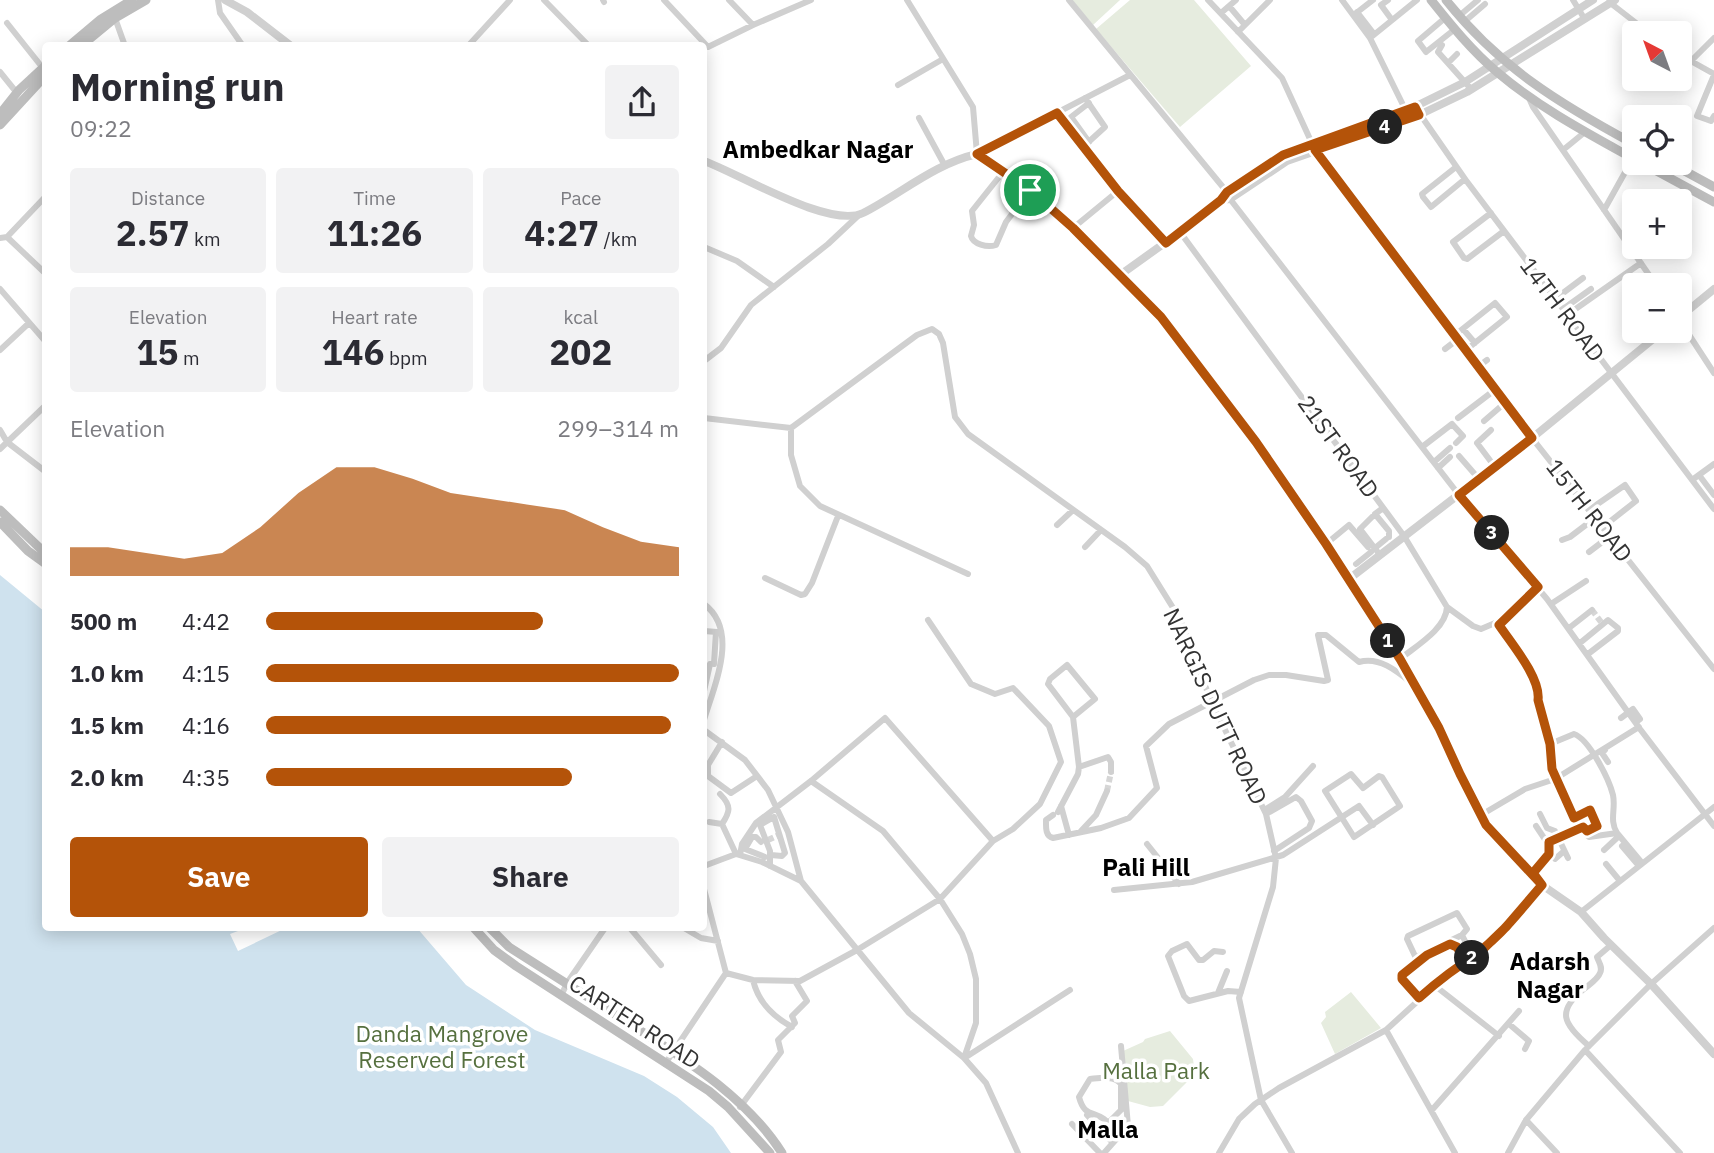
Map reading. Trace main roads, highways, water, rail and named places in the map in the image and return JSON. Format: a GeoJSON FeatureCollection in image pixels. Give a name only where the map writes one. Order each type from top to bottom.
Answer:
{"type":"FeatureCollection","features":[{"type":"Feature","properties":{"kind":"main road"},"geometry":{"type":"LineString","coordinates":[[75,42],[132,0]]}},
{"type":"Feature","properties":{"kind":"main road"},"geometry":{"type":"LineString","coordinates":[[85,42],[113,15],[146,0]]}},
{"type":"Feature","properties":{"kind":"main road"},"geometry":{"type":"LineString","coordinates":[[1431,0],[1494,70],[1528,96],[1622,152]]}},
{"type":"Feature","properties":{"kind":"main road"},"geometry":{"type":"LineString","coordinates":[[1446,0],[1504,62],[1592,121],[1622,137]]}},
{"type":"Feature","properties":{"kind":"main road"},"geometry":{"type":"LineString","coordinates":[[0,125],[17,93],[42,72]]}},
{"type":"Feature","properties":{"kind":"main road"},"geometry":{"type":"LineString","coordinates":[[5,112],[42,73]]}},
{"type":"Feature","properties":{"kind":"main road"},"geometry":{"type":"LineString","coordinates":[[1585,132],[1592,121]]}},
{"type":"Feature","properties":{"kind":"main road"},"geometry":{"type":"LineString","coordinates":[[1664,175],[1714,202]]}},
{"type":"Feature","properties":{"kind":"main road"},"geometry":{"type":"LineString","coordinates":[[1692,175],[1714,187]]}},
{"type":"Feature","properties":{"kind":"main road"},"geometry":{"type":"LineString","coordinates":[[1,517],[42,560]]}},
{"type":"Feature","properties":{"kind":"main road"},"geometry":{"type":"LineString","coordinates":[[31,548],[42,552]]}},
{"type":"Feature","properties":{"kind":"main road","name":"CARTER ROAD"},"geometry":{"type":"LineString","coordinates":[[477,931],[494,950],[709,1091],[734,1113],[770,1153]]}},
{"type":"Feature","properties":{"kind":"main road","name":"CARTER ROAD"},"geometry":{"type":"LineString","coordinates":[[493,931],[509,947],[673,1052],[741,1105],[768,1133],[782,1153]]}},
{"type":"Feature","properties":{"kind":"water"},"geometry":{"type":"Polygon","coordinates":[[[0,575],[42,610],[42,931],[238,931],[230,934],[238,951],[280,931],[420,931],[466,985],[535,1030],[644,1076],[677,1097],[713,1127],[731,1153],[0,1153],[0,575]]]}},
{"type":"Feature","properties":{"kind":"tunnel"},"geometry":{"type":"LineString","coordinates":[[1592,610],[1601,622]]}},
{"type":"Feature","properties":{"kind":"tunnel"},"geometry":{"type":"LineString","coordinates":[[1107,791],[1111,772]]}},
{"type":"Feature","properties":{"kind":"tunnel"},"geometry":{"type":"LineString","coordinates":[[768,840],[779,835]]}},
{"type":"Feature","properties":{"kind":"district","name":"Ambedkar Nagar"},"geometry":{"type":"Point","coordinates":[818,149]}},
{"type":"Feature","properties":{"kind":"district","name":"Pali Hill"},"geometry":{"type":"Point","coordinates":[1146,867]}},
{"type":"Feature","properties":{"kind":"district","name":"Adarsh Nagar"},"geometry":{"type":"Point","coordinates":[1550,975]}},
{"type":"Feature","properties":{"kind":"district","name":"Malla"},"geometry":{"type":"Point","coordinates":[1108,1129]}},
{"type":"Feature","properties":{"kind":"park label","name":"Danda Mangrove Reserved Forest"},"geometry":{"type":"Point","coordinates":[442,1046]}},
{"type":"Feature","properties":{"kind":"park label","name":"Malla Park"},"geometry":{"type":"Point","coordinates":[1156,1070]}}]}
